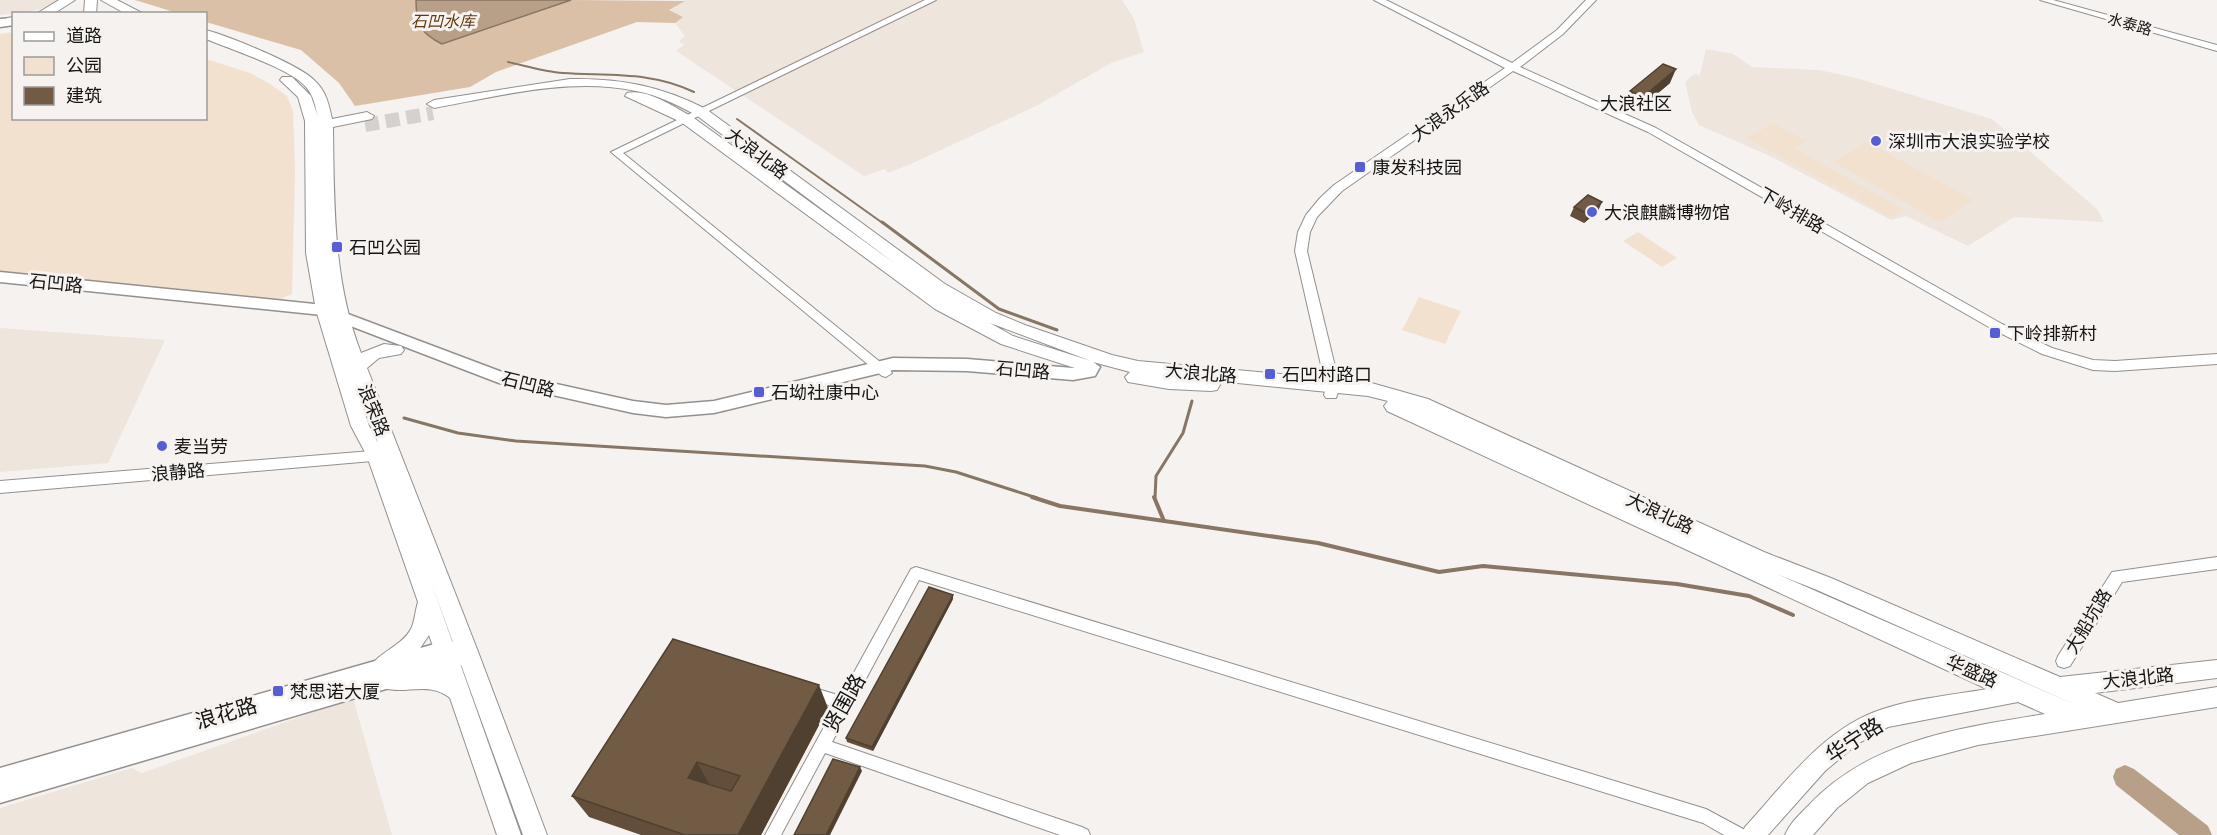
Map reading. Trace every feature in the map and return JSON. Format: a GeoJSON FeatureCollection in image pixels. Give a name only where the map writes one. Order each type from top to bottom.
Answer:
{"type":"FeatureCollection","features":[{"type":"Feature","properties":{"kind":"main road"},"geometry":{"type":"LineString","coordinates":[[46,12],[69,0]]}},
{"type":"Feature","properties":{"kind":"main road"},"geometry":{"type":"LineString","coordinates":[[107,0],[134,12]]}},
{"type":"Feature","properties":{"kind":"main road"},"geometry":{"type":"LineString","coordinates":[[0,29],[11,22]]}},
{"type":"Feature","properties":{"kind":"main road","name":"浪荣路"},"geometry":{"type":"LineString","coordinates":[[207,34],[302,76],[317,93],[321,127],[314,253],[333,319],[349,394],[360,426],[384,455],[454,654],[461,693],[509,835]]}},
{"type":"Feature","properties":{"kind":"main road","name":"浪荣路"},"geometry":{"type":"LineString","coordinates":[[207,45],[290,82],[307,102],[321,127]]}},
{"type":"Feature","properties":{"kind":"main road","name":"大浪北路"},"geometry":{"type":"LineString","coordinates":[[434,109],[568,92],[607,92],[634,96],[693,116],[939,288],[990,317],[1081,352],[1138,367],[1332,391],[1416,415],[1864,624]]}},
{"type":"Feature","properties":{"kind":"main road","name":"大浪北路"},"geometry":{"type":"LineString","coordinates":[[693,116],[941,305],[1007,340],[1092,367],[1169,383],[1385,392],[1432,408],[1757,558],[1865,602],[2058,687]]}},
{"type":"Feature","properties":{"kind":"main road"},"geometry":{"type":"LineString","coordinates":[[321,127],[366,120]]}},
{"type":"Feature","properties":{"kind":"main road","name":"石凹路"},"geometry":{"type":"LineString","coordinates":[[0,277],[333,319],[499,377],[658,410],[714,407],[882,370],[1082,374],[1093,370],[1092,367]]}},
{"type":"Feature","properties":{"kind":"main road","name":"石凹路"},"geometry":{"type":"LineString","coordinates":[[0,285],[333,319],[395,350],[508,389],[639,417],[673,420],[711,415],[882,370]]}},
{"type":"Feature","properties":{"kind":"main road","name":"浪荣路"},"geometry":{"type":"LineString","coordinates":[[333,319],[358,370],[381,427],[384,455],[427,599],[535,835]]}},
{"type":"Feature","properties":{"kind":"main road"},"geometry":{"type":"LineString","coordinates":[[358,370],[370,356],[384,350],[395,350]]}},
{"type":"Feature","properties":{"kind":"main road"},"geometry":{"type":"LineString","coordinates":[[385,674],[396,660],[415,643],[424,627],[427,599]]}},
{"type":"Feature","properties":{"kind":"main road","name":"华盛路"},"geometry":{"type":"LineString","coordinates":[[1864,624],[2079,719]]}},
{"type":"Feature","properties":{"kind":"main road","name":"浪花路"},"geometry":{"type":"LineString","coordinates":[[0,793],[454,654]]}},
{"type":"Feature","properties":{"kind":"main road","name":"大浪北路"},"geometry":{"type":"LineString","coordinates":[[2021,692],[2217,669]]}},
{"type":"Feature","properties":{"kind":"main road"},"geometry":{"type":"LineString","coordinates":[[385,674],[438,679],[450,683],[461,693]]}},
{"type":"Feature","properties":{"kind":"main road","name":"浪花路"},"geometry":{"type":"LineString","coordinates":[[0,778],[385,674]]}},
{"type":"Feature","properties":{"kind":"main road"},"geometry":{"type":"LineString","coordinates":[[2058,687],[2115,712]]}},
{"type":"Feature","properties":{"kind":"main road","name":"华宁路"},"geometry":{"type":"LineString","coordinates":[[1753,835],[1817,764],[1849,737],[1885,718],[2021,692]]}},
{"type":"Feature","properties":{"kind":"main road","name":"大浪北路"},"geometry":{"type":"LineString","coordinates":[[2079,719],[2217,697]]}},
{"type":"Feature","properties":{"kind":"main road","name":"华宁路"},"geometry":{"type":"LineString","coordinates":[[1797,835],[1829,800],[1860,775],[1908,753],[1978,735],[2079,719]]}},
{"type":"Feature","properties":{"kind":"street"},"geometry":{"type":"LineString","coordinates":[[882,370],[616,152],[932,0]]}},
{"type":"Feature","properties":{"kind":"street","name":"下岭排路"},"geometry":{"type":"LineString","coordinates":[[1379,0],[1513,67],[1652,130],[1998,327],[2047,351],[2093,365],[2115,366],[2217,359]]}},
{"type":"Feature","properties":{"kind":"street","name":"大浪永乐路"},"geometry":{"type":"LineString","coordinates":[[1332,391],[1301,251],[1301,242],[1309,221],[1326,198],[1338,188],[1513,67],[1560,32],[1591,0]]}},
{"type":"Feature","properties":{"kind":"street","name":"水泰路"},"geometry":{"type":"LineString","coordinates":[[2044,0],[2217,48]]}},
{"type":"Feature","properties":{"kind":"street","name":"浪静路"},"geometry":{"type":"LineString","coordinates":[[0,487],[384,455]]}},
{"type":"Feature","properties":{"kind":"street","name":"大船坑路"},"geometry":{"type":"LineString","coordinates":[[2064,661],[2117,576],[2217,563]]}},
{"type":"Feature","properties":{"kind":"street","name":"贤围路"},"geometry":{"type":"LineString","coordinates":[[773,835],[916,573],[1706,817],[1739,835]]}},
{"type":"Feature","properties":{"kind":"street"},"geometry":{"type":"LineString","coordinates":[[791,686],[844,703]]}},
{"type":"Feature","properties":{"kind":"street"},"geometry":{"type":"LineString","coordinates":[[821,745],[1082,835]]}},
{"type":"Feature","properties":{"kind":"shaded area"},"geometry":{"type":"Polygon","coordinates":[[[0,0],[58,0],[42,9],[0,15],[0,0]]]}},
{"type":"Feature","properties":{"kind":"shaded area"},"geometry":{"type":"Polygon","coordinates":[[[135,0],[416,0],[416,16],[442,44],[571,0],[685,1],[669,10],[683,17],[675,23],[637,22],[496,72],[470,87],[355,106],[339,83],[301,50],[207,22],[207,12],[174,12],[135,0]]]}},
{"type":"Feature","properties":{"kind":"shaded area"},"geometry":{"type":"Polygon","coordinates":[[[684,0],[1122,0],[1134,19],[1144,52],[1111,63],[1038,105],[913,163],[888,173],[885,169],[864,176],[676,51],[684,45],[679,41],[685,36],[675,23],[683,17],[668,11],[684,0]]]}},
{"type":"Feature","properties":{"kind":"shaded area","name":"深圳市大浪实验学校"},"geometry":{"type":"Polygon","coordinates":[[[1706,49],[1733,54],[1752,67],[1819,70],[1856,78],[1992,119],[2098,210],[2104,222],[2014,217],[1968,246],[1906,216],[1891,220],[1772,157],[1699,125],[1692,112],[1685,82],[1694,74],[1700,75],[1706,49]]]}},
{"type":"Feature","properties":{"kind":"shaded area"},"geometry":{"type":"Polygon","coordinates":[[[0,328],[165,340],[108,463],[0,472],[0,328]]]}},
{"type":"Feature","properties":{"kind":"shaded area"},"geometry":{"type":"Polygon","coordinates":[[[353,698],[392,835],[0,835],[0,809],[3,807],[132,768],[142,773],[353,698]]]}},
{"type":"Feature","properties":{"kind":"green space"},"geometry":{"type":"Polygon","coordinates":[[[12,32],[12,120],[207,120],[207,59],[250,73],[287,96],[293,111],[295,172],[292,294],[278,300],[0,274],[0,34],[12,32]]]}},
{"type":"Feature","properties":{"kind":"green space"},"geometry":{"type":"Polygon","coordinates":[[[1773,123],[1806,141],[1795,148],[1829,168],[1825,171],[1830,168],[1865,188],[1852,196],[1746,138],[1759,131],[1793,149],[1760,130],[1773,123]]]}},
{"type":"Feature","properties":{"kind":"green space"},"geometry":{"type":"Polygon","coordinates":[[[1867,142],[1973,200],[1940,222],[1834,162],[1867,142]]]}},
{"type":"Feature","properties":{"kind":"green space"},"geometry":{"type":"Polygon","coordinates":[[[1866,189],[1903,209],[1890,218],[1854,197],[1866,189]]]}},
{"type":"Feature","properties":{"kind":"green space"},"geometry":{"type":"Polygon","coordinates":[[[1638,232],[1677,258],[1662,267],[1623,241],[1638,232]]]}},
{"type":"Feature","properties":{"kind":"green space"},"geometry":{"type":"Polygon","coordinates":[[[1419,297],[1461,311],[1445,344],[1402,330],[1419,297]]]}},
{"type":"Feature","properties":{"kind":"water","name":"石凹水库"},"geometry":{"type":"Polygon","coordinates":[[[416,0],[571,0],[442,44],[424,32],[418,22],[416,0]]]}},
{"type":"Feature","properties":{"kind":"building"},"geometry":{"type":"Polygon","coordinates":[[[1663,64],[1676,69],[1643,97],[1630,91],[1663,64]]]}},
{"type":"Feature","properties":{"kind":"building"},"geometry":{"type":"Polygon","coordinates":[[[1588,195],[1602,202],[1588,214],[1574,207],[1588,195]]]}},
{"type":"Feature","properties":{"kind":"building"},"geometry":{"type":"Polygon","coordinates":[[[929,587],[953,595],[872,747],[846,738],[929,587]]]}},
{"type":"Feature","properties":{"kind":"building"},"geometry":{"type":"Polygon","coordinates":[[[673,639],[819,685],[738,835],[685,835],[572,796],[673,639]],[[697,762],[688,778],[731,791],[740,776],[697,762]]]}},
{"type":"Feature","properties":{"kind":"building"},"geometry":{"type":"Polygon","coordinates":[[[833,759],[860,767],[826,835],[794,835],[833,759]]]}},
{"type":"Feature","properties":{"kind":"waterway"},"geometry":{"type":"LineString","coordinates":[[508,62],[556,72],[646,78],[678,85],[694,92]]}},
{"type":"Feature","properties":{"kind":"waterway"},"geometry":{"type":"LineString","coordinates":[[737,119],[884,224]]}},
{"type":"Feature","properties":{"kind":"waterway"},"geometry":{"type":"LineString","coordinates":[[882,222],[999,309],[1057,330]]}},
{"type":"Feature","properties":{"kind":"waterway"},"geometry":{"type":"LineString","coordinates":[[1155,498],[1156,476],[1183,433],[1192,401]]}},
{"type":"Feature","properties":{"kind":"waterway"},"geometry":{"type":"LineString","coordinates":[[404,418],[458,433],[516,441],[925,466],[956,472],[1037,498]]}},
{"type":"Feature","properties":{"kind":"waterway"},"geometry":{"type":"LineString","coordinates":[[1032,497],[1060,506],[1164,521]]}},
{"type":"Feature","properties":{"kind":"waterway"},"geometry":{"type":"LineString","coordinates":[[1154,497],[1164,521]]}},
{"type":"Feature","properties":{"kind":"waterway"},"geometry":{"type":"LineString","coordinates":[[1164,521],[1318,543],[1439,572],[1483,566],[1677,584],[1749,596],[1793,615]]}},
{"type":"Feature","properties":{"kind":"waterway"},"geometry":{"type":"LineString","coordinates":[[2125,777],[2199,835]]}},
{"type":"Feature","properties":{"kind":"tunnel"},"geometry":{"type":"LineString","coordinates":[[365,125],[433,113]]}},
{"type":"Feature","properties":{"kind":"place","name":"深圳市大浪实验学校"},"geometry":{"type":"Point","coordinates":[1876,141]}},
{"type":"Feature","properties":{"kind":"place","name":"康发科技园"},"geometry":{"type":"Point","coordinates":[1360,167]}},
{"type":"Feature","properties":{"kind":"place","name":"大浪麒麟博物馆"},"geometry":{"type":"Point","coordinates":[1592,212]}},
{"type":"Feature","properties":{"kind":"place","name":"石凹公园"},"geometry":{"type":"Point","coordinates":[337,247]}},
{"type":"Feature","properties":{"kind":"place","name":"下岭排新村"},"geometry":{"type":"Point","coordinates":[1995,333]}},
{"type":"Feature","properties":{"kind":"place","name":"石凹村路口"},"geometry":{"type":"Point","coordinates":[1270,374]}},
{"type":"Feature","properties":{"kind":"place","name":"石坳社康中心"},"geometry":{"type":"Point","coordinates":[759,392]}},
{"type":"Feature","properties":{"kind":"place","name":"麦当劳"},"geometry":{"type":"Point","coordinates":[162,446]}},
{"type":"Feature","properties":{"kind":"place","name":"梵思诺大厦"},"geometry":{"type":"Point","coordinates":[278,691]}},
{"type":"Feature","properties":{"kind":"district","name":"大浪社区"},"geometry":{"type":"Point","coordinates":[1636,103]}}]}
